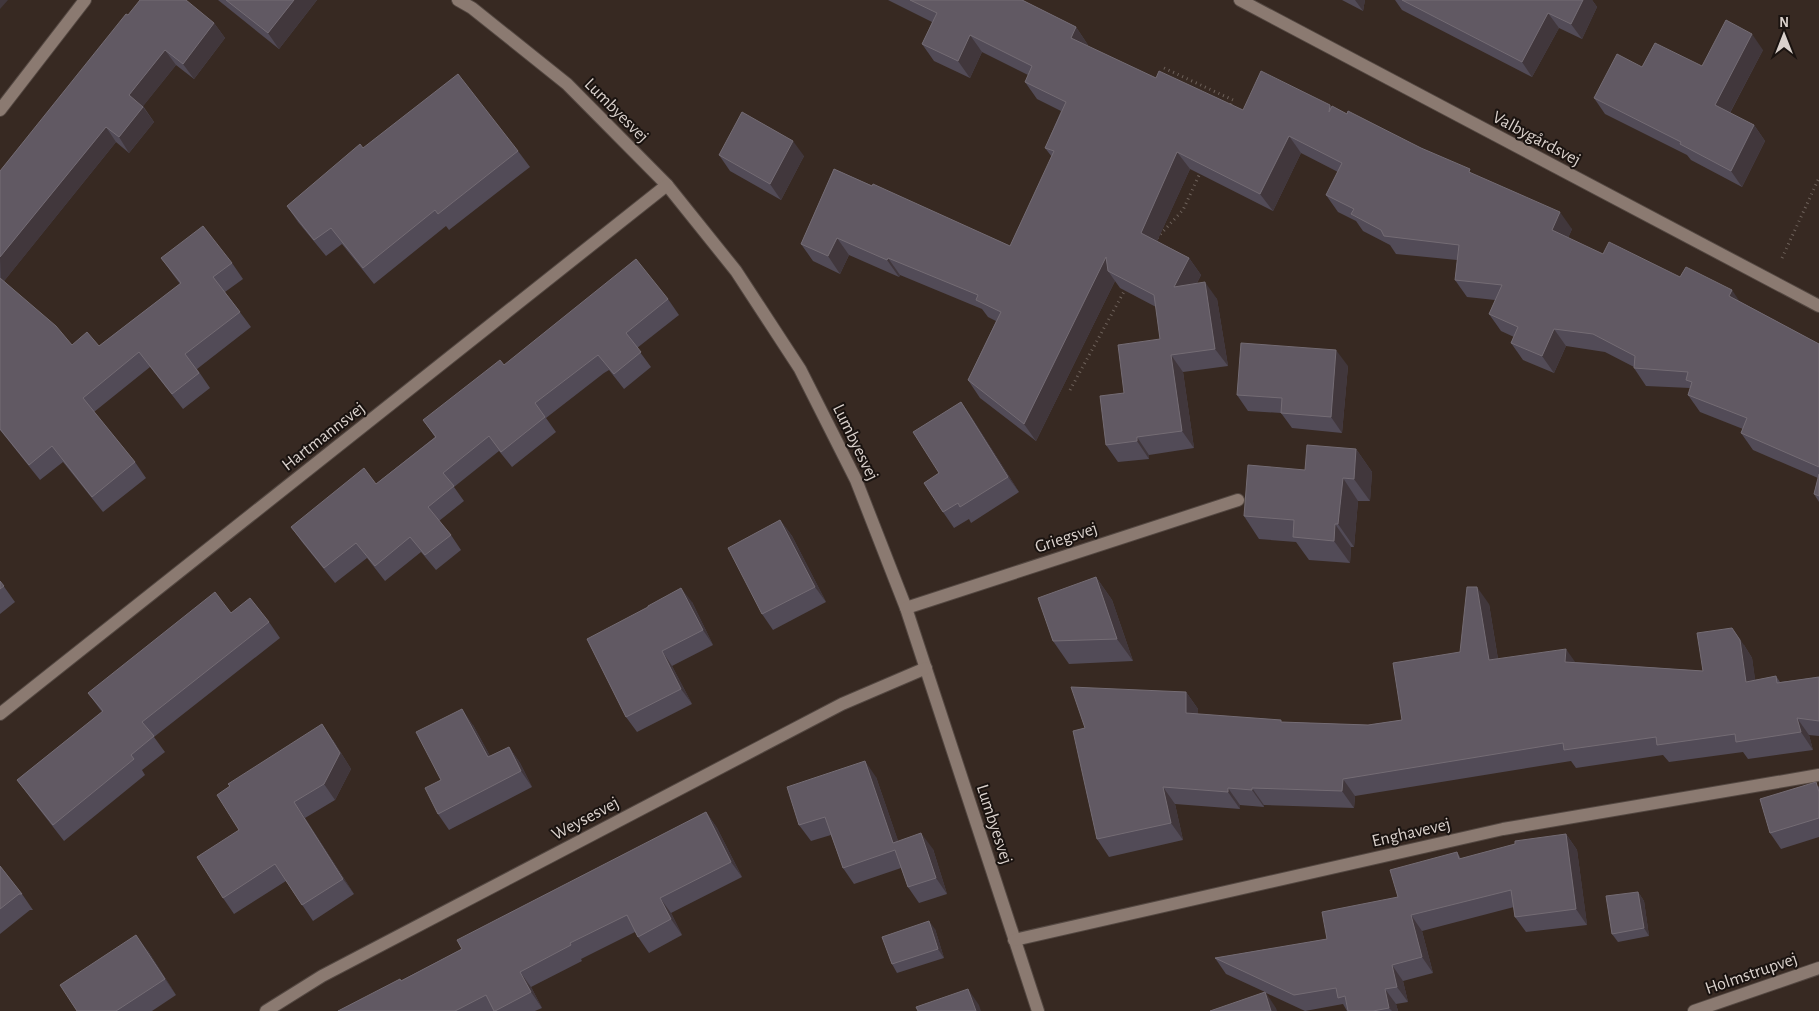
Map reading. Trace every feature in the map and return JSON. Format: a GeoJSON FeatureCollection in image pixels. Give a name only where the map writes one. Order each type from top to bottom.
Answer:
{"type":"FeatureCollection","features":[{"type":"Feature","properties":{"kind":"street"},"geometry":{"type":"LineString","coordinates":[[0,110],[85,0]]}},
{"type":"Feature","properties":{"kind":"street","name":"Lumbyesvej"},"geometry":{"type":"LineString","coordinates":[[458,0],[472,8],[567,84],[667,185],[736,271],[800,369],[856,480],[906,608],[1038,1011]]}},
{"type":"Feature","properties":{"kind":"street","name":"Valbygårdsvej"},"geometry":{"type":"LineString","coordinates":[[1240,0],[1819,306]]}},
{"type":"Feature","properties":{"kind":"street","name":"Hartmannsvej"},"geometry":{"type":"LineString","coordinates":[[0,714],[667,185]]}},
{"type":"Feature","properties":{"kind":"street","name":"Griegsvej"},"geometry":{"type":"LineString","coordinates":[[906,608],[1238,500]]}},
{"type":"Feature","properties":{"kind":"street","name":"Weysesvej"},"geometry":{"type":"LineString","coordinates":[[266,1011],[322,976],[815,718],[842,704],[926,668]]}},
{"type":"Feature","properties":{"kind":"street","name":"Enghavevej"},"geometry":{"type":"LineString","coordinates":[[1014,940],[1503,829],[1819,775]]}},
{"type":"Feature","properties":{"kind":"street","name":"Holmstrupvej"},"geometry":{"type":"LineString","coordinates":[[1694,1011],[1819,968]]}},
{"type":"Feature","properties":{"kind":"path"},"geometry":{"type":"LineString","coordinates":[[1164,68],[1233,100],[1229,108]]}},
{"type":"Feature","properties":{"kind":"path"},"geometry":{"type":"LineString","coordinates":[[1156,239],[1183,210],[1202,168]]}},
{"type":"Feature","properties":{"kind":"path"},"geometry":{"type":"LineString","coordinates":[[1771,281],[1819,178]]}},
{"type":"Feature","properties":{"kind":"path"},"geometry":{"type":"LineString","coordinates":[[1070,390],[1130,280]]}},
{"type":"Feature","properties":{"kind":"building"},"geometry":{"type":"Polygon","coordinates":[[[140,0],[186,0],[214,23],[183,64],[165,50],[129,95],[143,107],[119,137],[106,127],[0,257],[0,171],[126,14],[128,15],[140,0]]]}},
{"type":"Feature","properties":{"kind":"building"},"geometry":{"type":"Polygon","coordinates":[[[226,0],[294,0],[268,33],[226,0]]]}},
{"type":"Feature","properties":{"kind":"building"},"geometry":{"type":"Polygon","coordinates":[[[910,0],[1022,0],[1076,27],[1071,38],[1156,78],[1159,71],[1243,110],[1261,71],[1330,105],[1329,112],[1332,106],[1347,114],[1348,111],[1421,148],[1470,169],[1469,172],[1560,212],[1552,230],[1603,254],[1609,242],[1680,277],[1686,267],[1732,290],[1729,296],[1819,344],[1819,467],[1741,433],[1747,418],[1688,395],[1692,382],[1686,380],[1688,372],[1634,368],[1635,356],[1593,334],[1554,329],[1542,356],[1511,343],[1518,327],[1489,314],[1502,285],[1455,280],[1459,245],[1384,236],[1381,230],[1351,214],[1354,209],[1326,195],[1342,163],[1289,136],[1260,194],[1177,152],[1141,233],[1189,258],[1174,287],[1205,282],[1215,349],[1171,355],[1182,431],[1137,437],[1137,441],[1106,445],[1100,396],[1124,393],[1118,345],[1160,339],[1154,295],[1108,271],[1106,257],[1024,424],[968,380],[1001,312],[976,300],[978,295],[888,258],[887,260],[837,238],[828,256],[801,244],[834,169],[872,186],[873,184],[1010,246],[1054,151],[1045,148],[1066,102],[1025,82],[1032,66],[970,35],[958,61],[922,44],[937,13],[910,0]]]}},
{"type":"Feature","properties":{"kind":"building"},"geometry":{"type":"Polygon","coordinates":[[[1402,0],[1583,0],[1571,24],[1548,13],[1522,62],[1402,0]]]}},
{"type":"Feature","properties":{"kind":"building"},"geometry":{"type":"Polygon","coordinates":[[[1726,20],[1752,34],[1715,105],[1754,125],[1731,171],[1680,144],[1681,142],[1594,98],[1617,54],[1642,67],[1655,43],[1702,66],[1726,20]]]}},
{"type":"Feature","properties":{"kind":"building"},"geometry":{"type":"Polygon","coordinates":[[[458,74],[518,151],[438,214],[435,210],[363,268],[331,228],[314,240],[287,206],[360,144],[363,148],[458,74]]]}},
{"type":"Feature","properties":{"kind":"building"},"geometry":{"type":"Polygon","coordinates":[[[742,112],[793,141],[770,184],[719,155],[742,112]]]}},
{"type":"Feature","properties":{"kind":"building"},"geometry":{"type":"Polygon","coordinates":[[[203,226],[232,263],[213,277],[240,312],[185,354],[199,373],[172,394],[139,352],[83,398],[135,462],[92,497],[52,446],[29,465],[0,429],[0,278],[56,326],[72,345],[87,332],[99,346],[181,283],[161,258],[203,226]]]}},
{"type":"Feature","properties":{"kind":"building"},"geometry":{"type":"Polygon","coordinates":[[[636,259],[668,299],[626,333],[641,352],[614,374],[598,355],[535,403],[545,417],[501,452],[489,436],[443,473],[454,486],[428,507],[451,535],[425,555],[410,537],[375,566],[356,543],[324,568],[291,527],[364,468],[376,484],[436,437],[423,420],[500,360],[504,365],[636,259]]]}},
{"type":"Feature","properties":{"kind":"building"},"geometry":{"type":"Polygon","coordinates":[[[1241,343],[1336,350],[1331,417],[1281,413],[1282,398],[1237,395],[1241,343]]]}},
{"type":"Feature","properties":{"kind":"building"},"geometry":{"type":"Polygon","coordinates":[[[961,402],[1008,477],[960,507],[958,503],[943,512],[924,483],[939,473],[913,432],[961,402]]]}},
{"type":"Feature","properties":{"kind":"building"},"geometry":{"type":"Polygon","coordinates":[[[1307,445],[1356,449],[1354,479],[1343,478],[1338,524],[1335,524],[1334,541],[1293,537],[1294,520],[1244,516],[1248,465],[1305,470],[1307,445]]]}},
{"type":"Feature","properties":{"kind":"building"},"geometry":{"type":"Polygon","coordinates":[[[1819,474],[1819,496],[1814,494],[1819,474]]]}},
{"type":"Feature","properties":{"kind":"building"},"geometry":{"type":"Polygon","coordinates":[[[780,520],[815,587],[762,614],[728,548],[780,520]]]}},
{"type":"Feature","properties":{"kind":"building"},"geometry":{"type":"Polygon","coordinates":[[[1096,577],[1117,639],[1053,641],[1038,598],[1096,577]]]}},
{"type":"Feature","properties":{"kind":"building"},"geometry":{"type":"Polygon","coordinates":[[[0,581],[4,586],[0,589],[0,581]]]}},
{"type":"Feature","properties":{"kind":"building"},"geometry":{"type":"Polygon","coordinates":[[[1467,587],[1477,587],[1489,660],[1566,649],[1565,662],[1703,671],[1697,633],[1732,628],[1740,640],[1746,682],[1776,676],[1777,683],[1819,677],[1819,721],[1797,718],[1801,732],[1736,742],[1735,734],[1657,745],[1656,737],[1564,750],[1563,743],[1343,779],[1342,791],[1228,788],[1228,792],[1163,787],[1171,823],[1097,839],[1073,731],[1085,728],[1071,687],[1186,692],[1186,713],[1281,720],[1281,722],[1368,725],[1402,720],[1393,663],[1460,652],[1467,587]]]}},
{"type":"Feature","properties":{"kind":"building"},"geometry":{"type":"Polygon","coordinates":[[[681,588],[703,630],[662,651],[681,689],[626,717],[587,639],[681,588]]]}},
{"type":"Feature","properties":{"kind":"building"},"geometry":{"type":"Polygon","coordinates":[[[215,592],[231,613],[250,598],[269,622],[142,722],[154,736],[131,755],[134,759],[53,825],[17,780],[103,711],[88,693],[215,592]]]}},
{"type":"Feature","properties":{"kind":"building"},"geometry":{"type":"Polygon","coordinates":[[[462,709],[488,757],[509,747],[521,771],[438,814],[425,788],[441,780],[416,732],[462,709]]]}},
{"type":"Feature","properties":{"kind":"building"},"geometry":{"type":"Polygon","coordinates":[[[322,724],[340,753],[324,784],[294,802],[343,879],[302,905],[275,864],[223,898],[197,857],[239,830],[217,795],[230,786],[228,784],[322,724]]]}},
{"type":"Feature","properties":{"kind":"building"},"geometry":{"type":"Polygon","coordinates":[[[865,761],[893,843],[921,833],[936,878],[908,887],[895,850],[843,868],[825,817],[799,825],[787,787],[865,761]]]}},
{"type":"Feature","properties":{"kind":"building"},"geometry":{"type":"Polygon","coordinates":[[[1816,782],[1819,792],[1819,818],[1770,833],[1760,799],[1816,782]]]}},
{"type":"Feature","properties":{"kind":"building"},"geometry":{"type":"Polygon","coordinates":[[[706,812],[731,862],[660,898],[671,919],[638,937],[627,915],[570,943],[571,945],[520,972],[531,992],[495,1011],[486,995],[455,1011],[338,1011],[462,949],[457,940],[706,812]]]}},
{"type":"Feature","properties":{"kind":"building"},"geometry":{"type":"Polygon","coordinates":[[[1566,834],[1576,909],[1515,917],[1511,890],[1411,915],[1422,957],[1392,965],[1397,987],[1385,989],[1389,1008],[1373,1011],[1348,1011],[1345,996],[1338,998],[1336,988],[1294,995],[1215,958],[1327,939],[1322,912],[1398,897],[1390,870],[1457,852],[1459,859],[1515,844],[1515,841],[1566,834]]]}},
{"type":"Feature","properties":{"kind":"building"},"geometry":{"type":"Polygon","coordinates":[[[0,866],[22,894],[19,894],[0,909],[0,866]]]}},
{"type":"Feature","properties":{"kind":"building"},"geometry":{"type":"Polygon","coordinates":[[[1638,892],[1644,928],[1612,934],[1606,896],[1638,892]]]}},
{"type":"Feature","properties":{"kind":"building"},"geometry":{"type":"Polygon","coordinates":[[[929,921],[938,949],[892,964],[882,937],[929,921]]]}},
{"type":"Feature","properties":{"kind":"building"},"geometry":{"type":"Polygon","coordinates":[[[136,935],[165,979],[116,1011],[77,1011],[60,985],[136,935]]]}},
{"type":"Feature","properties":{"kind":"building"},"geometry":{"type":"Polygon","coordinates":[[[968,989],[976,1011],[918,1011],[916,1007],[968,989]]]}},
{"type":"Feature","properties":{"kind":"building"},"geometry":{"type":"Polygon","coordinates":[[[1265,992],[1271,1011],[1210,1011],[1265,992]]]}}]}
